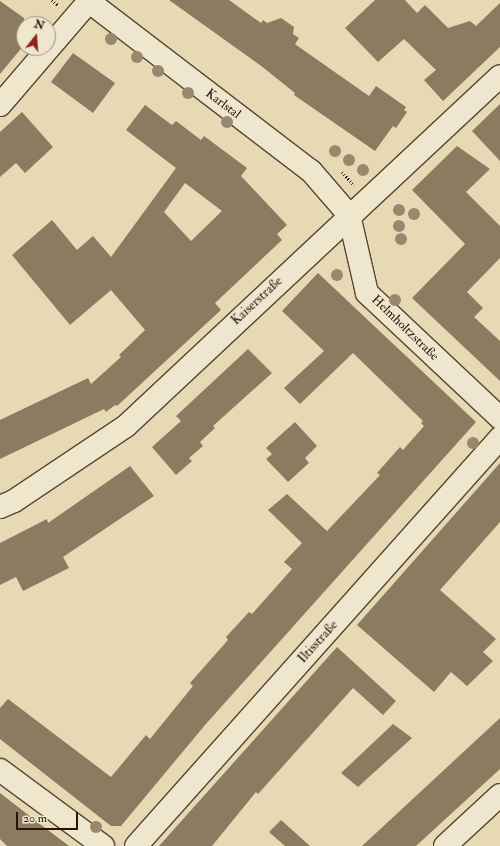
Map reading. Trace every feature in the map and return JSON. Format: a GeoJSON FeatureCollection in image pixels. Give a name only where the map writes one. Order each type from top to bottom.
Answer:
{"type":"FeatureCollection","features":[{"type":"Feature","properties":{"kind":"street"},"geometry":{"type":"LineString","coordinates":[[0,105],[73,20],[88,0]]}},
{"type":"Feature","properties":{"kind":"street","name":"Karlstal"},"geometry":{"type":"LineString","coordinates":[[88,0],[311,171],[349,215]]}},
{"type":"Feature","properties":{"kind":"street","name":"Kaiserstraße"},"geometry":{"type":"LineString","coordinates":[[0,507],[14,501],[126,426],[349,215],[500,76]]}},
{"type":"Feature","properties":{"kind":"street","name":"Helmholtzstraße"},"geometry":{"type":"LineString","coordinates":[[349,215],[368,292],[500,418]]}},
{"type":"Feature","properties":{"kind":"street","name":"Iltisstraße"},"geometry":{"type":"LineString","coordinates":[[136,846],[500,438]]}},
{"type":"Feature","properties":{"kind":"street"},"geometry":{"type":"LineString","coordinates":[[0,770],[103,846]]}},
{"type":"Feature","properties":{"kind":"street"},"geometry":{"type":"LineString","coordinates":[[445,846],[500,795]]}},
{"type":"Feature","properties":{"kind":"path"},"geometry":{"type":"LineString","coordinates":[[52,0],[73,20]]}},
{"type":"Feature","properties":{"kind":"building"},"geometry":{"type":"Polygon","coordinates":[[[169,0],[229,0],[261,23],[263,20],[267,23],[281,18],[294,27],[293,34],[299,38],[295,44],[299,47],[369,96],[376,86],[406,107],[404,110],[407,112],[396,128],[393,126],[375,151],[294,95],[295,93],[260,65],[169,0]]]}},
{"type":"Feature","properties":{"kind":"building"},"geometry":{"type":"Polygon","coordinates":[[[375,0],[405,0],[417,13],[425,5],[448,28],[470,21],[476,26],[500,3],[500,47],[443,101],[424,80],[436,70],[404,39],[378,62],[345,28],[375,0]]]}},
{"type":"Feature","properties":{"kind":"building"},"geometry":{"type":"Polygon","coordinates":[[[0,1],[21,16],[16,16],[16,55],[0,74],[0,1]]]}},
{"type":"Feature","properties":{"kind":"building"},"geometry":{"type":"Polygon","coordinates":[[[73,53],[115,83],[93,113],[51,82],[73,53]]]}},
{"type":"Feature","properties":{"kind":"building"},"geometry":{"type":"Polygon","coordinates":[[[500,104],[500,161],[472,131],[500,104]]]}},
{"type":"Feature","properties":{"kind":"building"},"geometry":{"type":"Polygon","coordinates":[[[145,105],[172,125],[176,121],[201,140],[204,136],[247,168],[241,176],[287,225],[277,234],[282,240],[215,303],[221,310],[117,406],[115,405],[106,412],[104,409],[0,459],[0,420],[88,378],[91,384],[121,357],[119,355],[145,330],[111,290],[70,325],[12,255],[52,220],[77,250],[93,236],[111,257],[176,168],[126,130],[145,105]],[[185,183],[164,212],[191,241],[222,211],[185,183]]]}},
{"type":"Feature","properties":{"kind":"building"},"geometry":{"type":"Polygon","coordinates":[[[22,112],[53,147],[25,173],[16,163],[0,177],[0,132],[22,112]]]}},
{"type":"Feature","properties":{"kind":"building"},"geometry":{"type":"Polygon","coordinates":[[[457,146],[490,169],[466,192],[500,226],[500,258],[467,292],[483,308],[474,317],[500,341],[500,381],[412,298],[465,244],[412,190],[457,146]]]}},
{"type":"Feature","properties":{"kind":"building"},"geometry":{"type":"Polygon","coordinates":[[[318,273],[476,422],[205,725],[121,826],[111,826],[0,739],[0,708],[8,699],[111,777],[146,735],[150,739],[193,686],[190,683],[228,640],[226,637],[249,612],[252,614],[292,569],[284,562],[302,543],[268,510],[287,494],[327,531],[380,475],[377,473],[400,447],[403,450],[424,426],[421,423],[423,421],[353,353],[300,404],[284,388],[324,351],[282,311],[318,273]]]}},
{"type":"Feature","properties":{"kind":"building"},"geometry":{"type":"Polygon","coordinates":[[[248,349],[272,373],[213,426],[215,428],[200,442],[203,446],[189,458],[192,461],[176,475],[152,447],[181,421],[176,416],[248,349]]]}},
{"type":"Feature","properties":{"kind":"building"},"geometry":{"type":"Polygon","coordinates":[[[295,422],[317,446],[305,458],[309,463],[288,482],[266,459],[272,454],[266,448],[295,422]]]}},
{"type":"Feature","properties":{"kind":"building"},"geometry":{"type":"Polygon","coordinates":[[[500,463],[500,522],[440,590],[496,639],[483,652],[493,661],[467,686],[451,672],[434,692],[357,625],[500,463]]]}},
{"type":"Feature","properties":{"kind":"building"},"geometry":{"type":"Polygon","coordinates":[[[130,466],[154,496],[63,557],[69,568],[23,591],[16,577],[0,585],[0,543],[47,519],[48,523],[130,466]]]}},
{"type":"Feature","properties":{"kind":"building"},"geometry":{"type":"Polygon","coordinates":[[[337,647],[396,701],[383,715],[353,688],[258,794],[256,792],[212,846],[159,846],[337,647]]]}},
{"type":"Feature","properties":{"kind":"building"},"geometry":{"type":"Polygon","coordinates":[[[500,718],[500,769],[416,846],[362,846],[500,718]]]}},
{"type":"Feature","properties":{"kind":"building"},"geometry":{"type":"Polygon","coordinates":[[[393,724],[412,738],[358,787],[341,773],[393,724]]]}},
{"type":"Feature","properties":{"kind":"building"},"geometry":{"type":"Polygon","coordinates":[[[0,793],[69,846],[7,846],[0,839],[0,793]]]}},
{"type":"Feature","properties":{"kind":"building"},"geometry":{"type":"Polygon","coordinates":[[[281,820],[310,846],[285,846],[269,832],[281,820]]]}}]}
